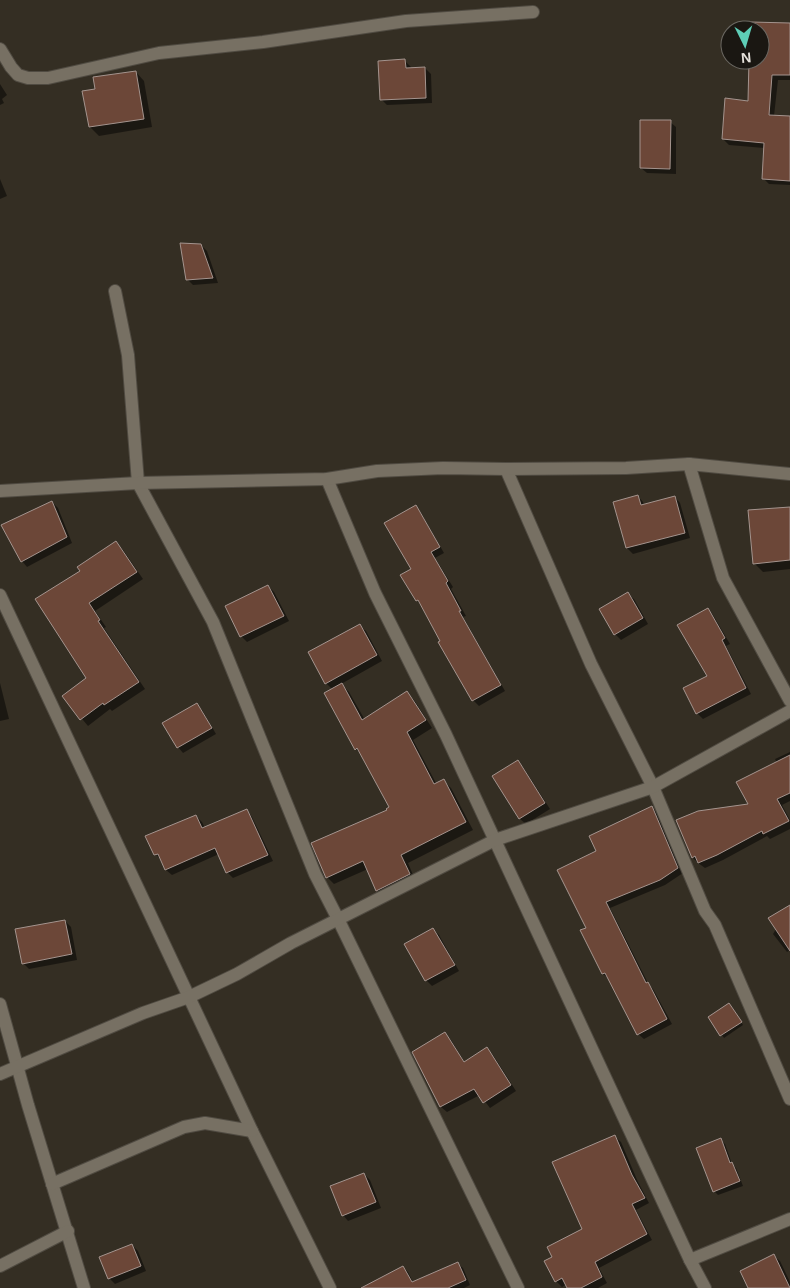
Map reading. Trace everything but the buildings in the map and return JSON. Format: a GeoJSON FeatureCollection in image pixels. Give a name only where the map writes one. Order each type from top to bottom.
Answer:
{"type":"FeatureCollection","features":[{"type":"Feature","properties":{"kind":"street"},"geometry":{"type":"LineString","coordinates":[[0,49],[10,67],[18,75],[28,78],[48,78],[159,53],[263,42],[406,21],[532,12]]}},
{"type":"Feature","properties":{"kind":"street"},"geometry":{"type":"LineString","coordinates":[[115,291],[128,355],[138,483],[213,622],[314,874],[338,919],[518,1288]]}},
{"type":"Feature","properties":{"kind":"street"},"geometry":{"type":"LineString","coordinates":[[0,491],[138,483],[327,479],[377,471],[443,468],[626,468],[689,464],[790,474]]}},
{"type":"Feature","properties":{"kind":"street"},"geometry":{"type":"LineString","coordinates":[[689,464],[722,578],[790,701]]}},
{"type":"Feature","properties":{"kind":"street"},"geometry":{"type":"LineString","coordinates":[[506,469],[591,664],[653,786],[705,911],[715,925],[790,1099]]}},
{"type":"Feature","properties":{"kind":"street"},"geometry":{"type":"LineString","coordinates":[[327,479],[375,593],[446,735],[690,1260],[705,1288]]}},
{"type":"Feature","properties":{"kind":"street"},"geometry":{"type":"LineString","coordinates":[[0,595],[252,1131],[330,1288]]}},
{"type":"Feature","properties":{"kind":"street"},"geometry":{"type":"LineString","coordinates":[[0,1074],[143,1013],[189,997],[495,840],[653,786],[790,711]]}},
{"type":"Feature","properties":{"kind":"street"},"geometry":{"type":"LineString","coordinates":[[0,1004],[84,1288]]}},
{"type":"Feature","properties":{"kind":"street"},"geometry":{"type":"LineString","coordinates":[[52,1184],[184,1127],[205,1123],[252,1131]]}},
{"type":"Feature","properties":{"kind":"street"},"geometry":{"type":"LineString","coordinates":[[690,1260],[790,1218]]}},
{"type":"Feature","properties":{"kind":"street"},"geometry":{"type":"LineString","coordinates":[[0,1266],[68,1231]]}}]}
